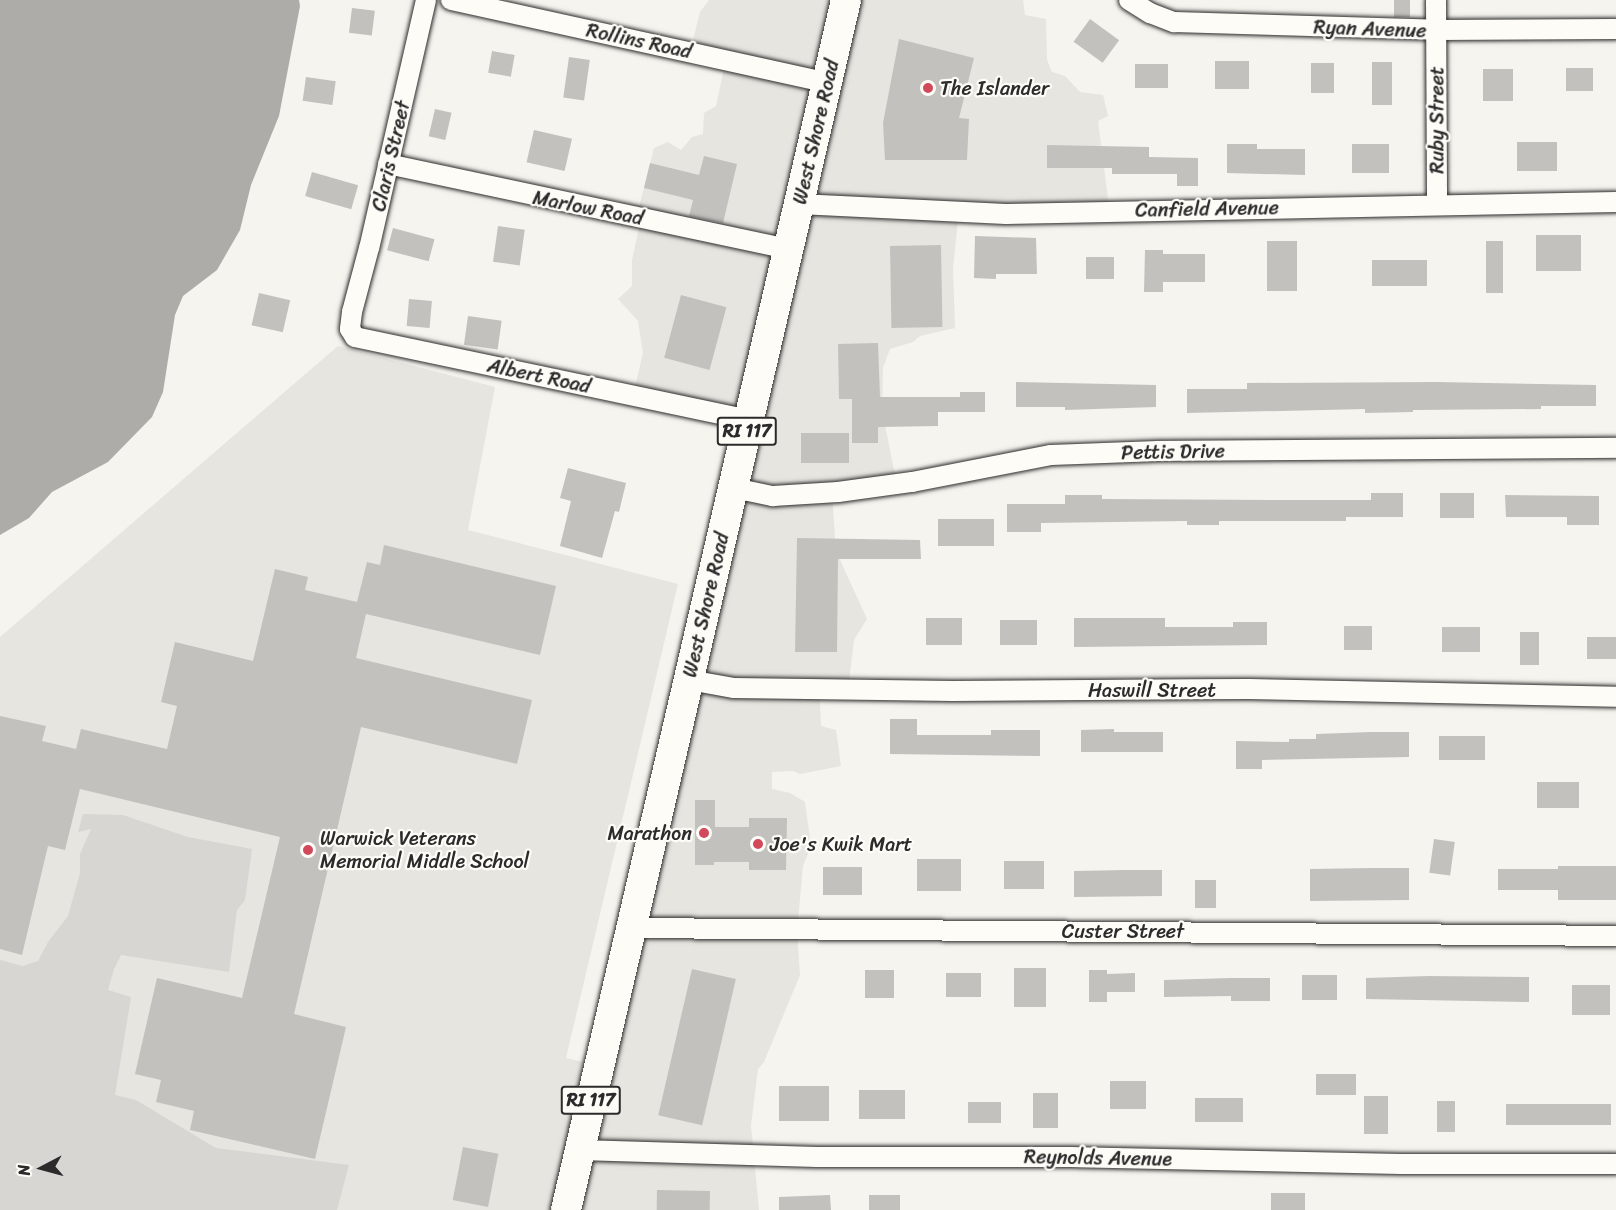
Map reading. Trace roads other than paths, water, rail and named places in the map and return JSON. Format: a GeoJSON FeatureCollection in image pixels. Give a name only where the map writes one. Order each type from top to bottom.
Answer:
{"type":"FeatureCollection","features":[{"type":"Feature","properties":{"kind":"main road","name":"West Shore Road"},"geometry":{"type":"LineString","coordinates":[[566,1210],[846,0]]}},
{"type":"Feature","properties":{"kind":"street","name":"Claris Street"},"geometry":{"type":"LineString","coordinates":[[352,312],[426,0]]}},
{"type":"Feature","properties":{"kind":"street","name":"Rollins Road"},"geometry":{"type":"LineString","coordinates":[[451,0],[827,83]]}},
{"type":"Feature","properties":{"kind":"street","name":"Ryan Avenue"},"geometry":{"type":"LineString","coordinates":[[1129,0],[1150,13],[1174,22],[1437,30],[1616,29]]}},
{"type":"Feature","properties":{"kind":"street","name":"Ruby Street"},"geometry":{"type":"LineString","coordinates":[[1436,0],[1437,203]]}},
{"type":"Feature","properties":{"kind":"street","name":"Marlow Road"},"geometry":{"type":"LineString","coordinates":[[388,164],[789,249]]}},
{"type":"Feature","properties":{"kind":"street","name":"Canfield Avenue"},"geometry":{"type":"LineString","coordinates":[[799,204],[1006,214],[1437,203],[1616,202]]}},
{"type":"Feature","properties":{"kind":"street","name":"Albert Road"},"geometry":{"type":"LineString","coordinates":[[352,312],[350,329],[355,337],[750,420]]}},
{"type":"Feature","properties":{"kind":"street","name":"Pettis Drive"},"geometry":{"type":"LineString","coordinates":[[734,488],[773,496],[838,492],[912,482],[1051,455],[1158,451],[1616,448]]}},
{"type":"Feature","properties":{"kind":"street","name":"Haswill Street"},"geometry":{"type":"LineString","coordinates":[[688,680],[734,688],[953,691],[1249,689],[1616,697]]}},
{"type":"Feature","properties":{"kind":"street","name":"Custer Street"},"geometry":{"type":"LineString","coordinates":[[630,928],[1616,936]]}},
{"type":"Feature","properties":{"kind":"street","name":"Reynolds Avenue"},"geometry":{"type":"LineString","coordinates":[[579,1150],[817,1157],[1071,1157],[1401,1164],[1616,1164]]}},
{"type":"Feature","properties":{"kind":"place","name":"The Islander"},"geometry":{"type":"Point","coordinates":[928,88]}},
{"type":"Feature","properties":{"kind":"place","name":"Marathon"},"geometry":{"type":"Point","coordinates":[704,833]}},
{"type":"Feature","properties":{"kind":"place","name":"Joe's Kwik Mart"},"geometry":{"type":"Point","coordinates":[758,844]}},
{"type":"Feature","properties":{"kind":"place","name":"Warwick Veterans Memorial Middle School"},"geometry":{"type":"Point","coordinates":[308,850]}}]}
